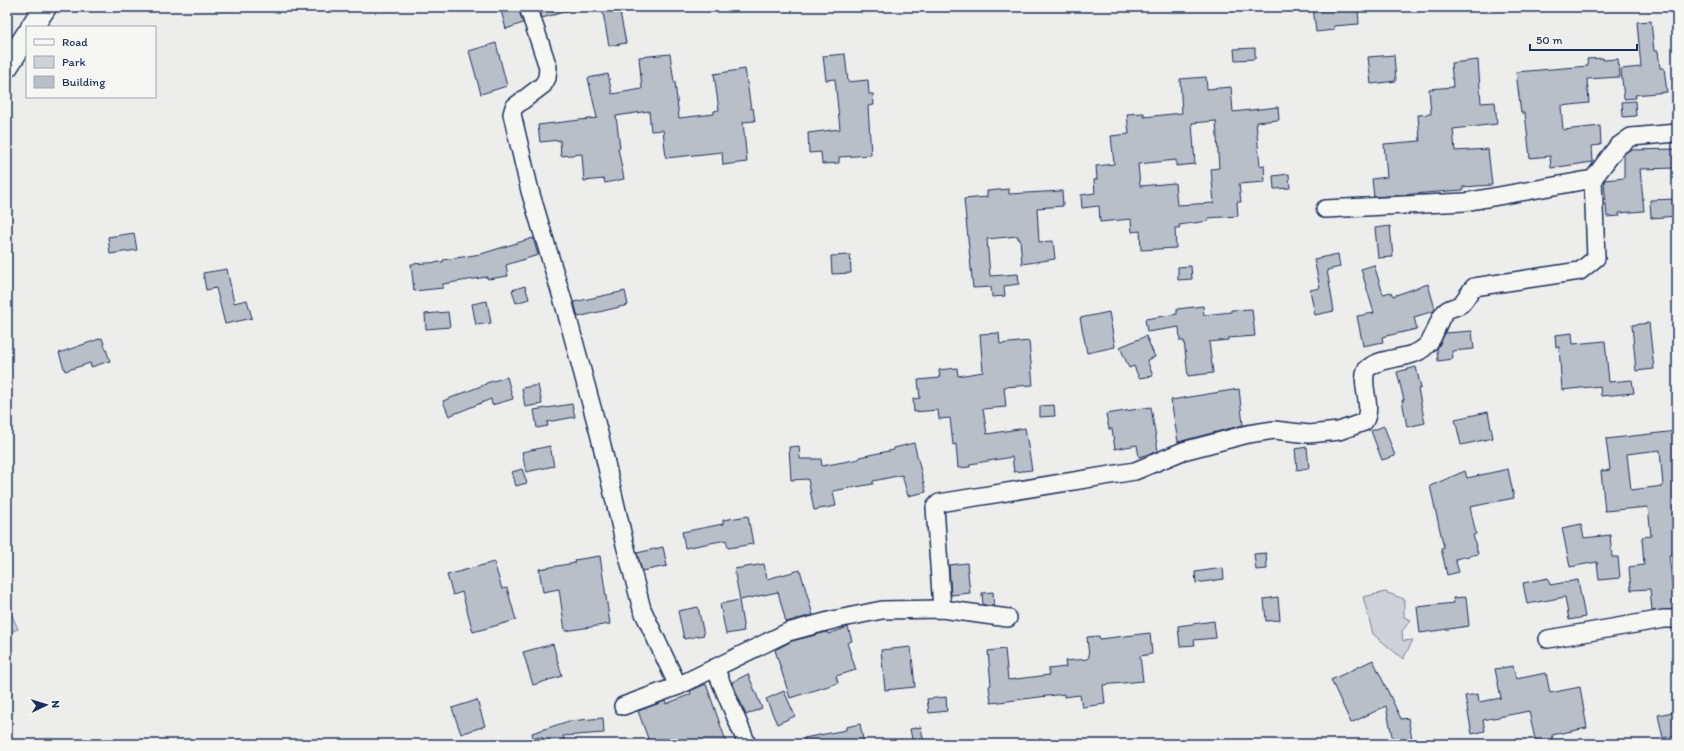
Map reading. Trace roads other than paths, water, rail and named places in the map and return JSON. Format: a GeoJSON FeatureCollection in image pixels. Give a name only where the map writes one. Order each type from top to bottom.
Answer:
{"type":"FeatureCollection","features":[{"type":"Feature","properties":{"kind":"highway"},"geometry":{"type":"LineString","coordinates":[[33,26],[45,7]]}},
{"type":"Feature","properties":{"kind":"highway"},"geometry":{"type":"LineString","coordinates":[[7,66],[26,37]]}},
{"type":"Feature","properties":{"kind":"street"},"geometry":{"type":"LineString","coordinates":[[528,7],[548,67],[547,78],[543,85],[514,106],[512,114],[530,191],[564,304],[600,437],[624,541],[642,609],[678,686]]}},
{"type":"Feature","properties":{"kind":"street"},"geometry":{"type":"LineString","coordinates":[[942,610],[935,507],[939,504],[1135,471],[1183,451],[1248,434],[1274,430],[1309,434],[1339,431],[1364,422],[1368,411],[1365,384],[1366,370],[1369,367],[1379,362],[1418,351],[1426,347],[1432,338],[1440,318],[1446,310],[1460,304],[1474,287],[1580,271],[1596,258],[1593,179],[1617,147],[1631,137],[1677,134]]}},
{"type":"Feature","properties":{"kind":"street"},"geometry":{"type":"LineString","coordinates":[[1325,209],[1465,202],[1593,179]]}},
{"type":"Feature","properties":{"kind":"street"},"geometry":{"type":"LineString","coordinates":[[623,706],[678,686],[788,632],[833,620],[882,610],[942,610],[1008,618]]}},
{"type":"Feature","properties":{"kind":"street"},"geometry":{"type":"LineString","coordinates":[[1548,639],[1664,619],[1677,619]]}},
{"type":"Feature","properties":{"kind":"street"},"geometry":{"type":"LineString","coordinates":[[715,668],[746,744]]}}]}
